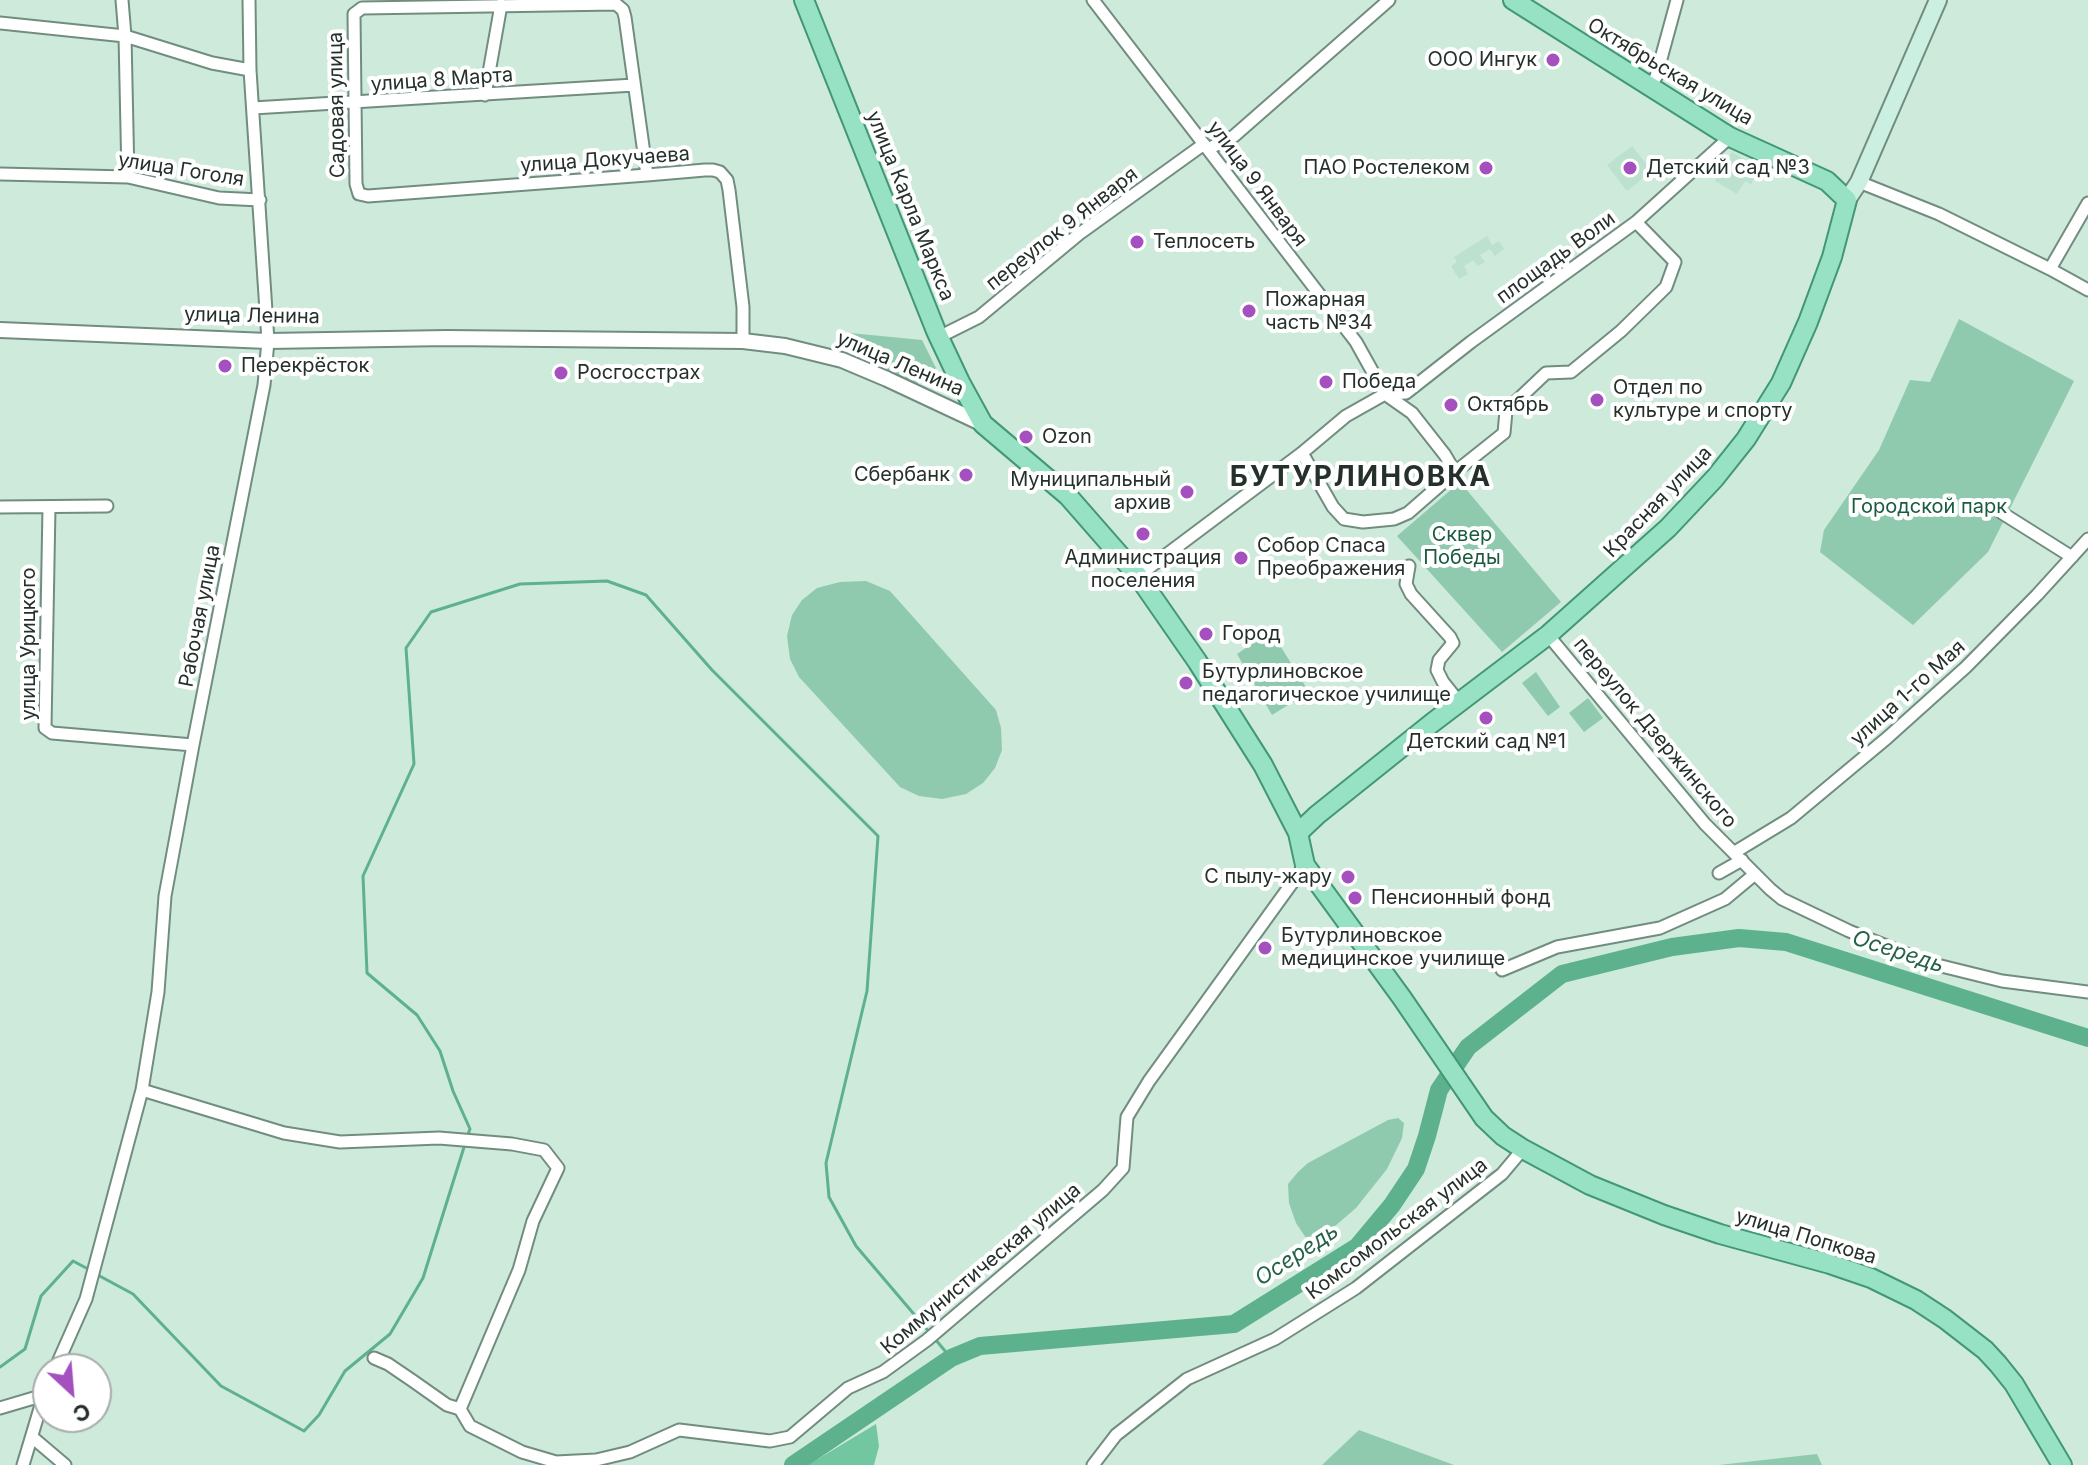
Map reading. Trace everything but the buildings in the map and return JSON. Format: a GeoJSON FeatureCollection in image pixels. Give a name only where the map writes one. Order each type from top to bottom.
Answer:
{"type":"FeatureCollection","features":[{"type":"Feature","properties":{"kind":"main road","name":"улица Карла Маркса"},"geometry":{"type":"LineString","coordinates":[[804,0],[939,337],[983,424]]}},
{"type":"Feature","properties":{"kind":"main road","name":"Октябрьская улица"},"geometry":{"type":"LineString","coordinates":[[1513,0],[1730,137],[1827,181],[1847,200]]}},
{"type":"Feature","properties":{"kind":"main road","name":"Красная улица"},"geometry":{"type":"LineString","coordinates":[[1298,833],[1459,702],[1548,635],[1668,528],[1746,439],[1781,383],[1808,322],[1832,257],[1847,200],[1859,182],[1938,0]]}},
{"type":"Feature","properties":{"kind":"main road","name":"улица Ленина"},"geometry":{"type":"LineString","coordinates":[[983,424],[1068,496],[1138,576],[1263,765],[1298,833],[1305,865],[1484,1118]]}},
{"type":"Feature","properties":{"kind":"main road","name":"улица Попкова"},"geometry":{"type":"LineString","coordinates":[[1484,1118],[1523,1149],[1590,1185],[1720,1234],[1871,1278],[1916,1300],[1965,1334],[1998,1364],[2014,1384],[2062,1465]]}},
{"type":"Feature","properties":{"kind":"street"},"geometry":{"type":"LineString","coordinates":[[122,0],[128,177]]}},
{"type":"Feature","properties":{"kind":"street","name":"Рабочая улица"},"geometry":{"type":"LineString","coordinates":[[62,1353],[86,1299],[142,1090],[158,992],[165,896],[264,385],[268,341],[250,70],[249,0]]}},
{"type":"Feature","properties":{"kind":"street","name":"улица 9 Января"},"geometry":{"type":"LineString","coordinates":[[1093,0],[1356,342],[1385,394]]}},
{"type":"Feature","properties":{"kind":"street","name":"переулок 9 Января"},"geometry":{"type":"LineString","coordinates":[[939,337],[979,317],[1079,234],[1206,147],[1234,136],[1389,0]]}},
{"type":"Feature","properties":{"kind":"street"},"geometry":{"type":"LineString","coordinates":[[1649,87],[1656,77],[1677,0]]}},
{"type":"Feature","properties":{"kind":"street","name":"Садовая улица"},"geometry":{"type":"LineString","coordinates":[[368,196],[359,194],[356,188],[353,22],[354,14],[362,8],[616,4],[625,17],[647,175]]}},
{"type":"Feature","properties":{"kind":"street"},"geometry":{"type":"LineString","coordinates":[[485,95],[501,5]]}},
{"type":"Feature","properties":{"kind":"street"},"geometry":{"type":"LineString","coordinates":[[0,23],[125,36],[212,63],[250,70]]}},
{"type":"Feature","properties":{"kind":"street","name":"улица 8 Марта"},"geometry":{"type":"LineString","coordinates":[[253,108],[634,85]]}},
{"type":"Feature","properties":{"kind":"street"},"geometry":{"type":"LineString","coordinates":[[1636,222],[1730,137]]}},
{"type":"Feature","properties":{"kind":"street","name":"улица Докучаева"},"geometry":{"type":"LineString","coordinates":[[368,196],[713,170],[724,175],[729,190],[743,307],[743,341]]}},
{"type":"Feature","properties":{"kind":"street","name":"улица Гоголя"},"geometry":{"type":"LineString","coordinates":[[0,174],[128,177],[219,198],[260,200]]}},
{"type":"Feature","properties":{"kind":"street"},"geometry":{"type":"LineString","coordinates":[[1859,182],[1939,214],[2088,290]]}},
{"type":"Feature","properties":{"kind":"street"},"geometry":{"type":"LineString","coordinates":[[2050,269],[2088,203]]}},
{"type":"Feature","properties":{"kind":"street","name":"площадь Воли"},"geometry":{"type":"LineString","coordinates":[[1138,576],[1302,453],[1346,416],[1385,394],[1406,393],[1636,222],[1675,262],[1666,287],[1621,331],[1571,372],[1546,373],[1506,411],[1504,433],[1408,513],[1394,519],[1363,522],[1344,519],[1333,507],[1302,453]]}},
{"type":"Feature","properties":{"kind":"street","name":"улица Ленина"},"geometry":{"type":"LineString","coordinates":[[0,330],[268,341],[492,338],[743,341],[785,346],[842,360],[983,424]]}},
{"type":"Feature","properties":{"kind":"street"},"geometry":{"type":"LineString","coordinates":[[1385,394],[1412,413],[1455,472]]}},
{"type":"Feature","properties":{"kind":"street"},"geometry":{"type":"LineString","coordinates":[[0,507],[107,506]]}},
{"type":"Feature","properties":{"kind":"street","name":"улица Урицкого"},"geometry":{"type":"LineString","coordinates":[[49,507],[45,728],[52,733],[193,745]]}},
{"type":"Feature","properties":{"kind":"street"},"geometry":{"type":"LineString","coordinates":[[2002,513],[2072,557]]}},
{"type":"Feature","properties":{"kind":"street","name":"улица 1-го Мая"},"geometry":{"type":"LineString","coordinates":[[1719,873],[1887,738],[1966,667],[2088,539]]}},
{"type":"Feature","properties":{"kind":"street"},"geometry":{"type":"LineString","coordinates":[[1409,566],[1406,584],[1411,594],[1453,643],[1439,660],[1437,670],[1459,702]]}},
{"type":"Feature","properties":{"kind":"street","name":"переулок Дзержинского"},"geometry":{"type":"LineString","coordinates":[[1548,635],[1705,824],[1782,899],[1849,931],[1929,963],[2002,981],[2088,992]]}},
{"type":"Feature","properties":{"kind":"street","name":"Коммунистическая улица"},"geometry":{"type":"LineString","coordinates":[[374,1358],[388,1364],[447,1405],[460,1409],[470,1426],[522,1452],[556,1462],[596,1460],[630,1452],[679,1430],[770,1441],[790,1437],[848,1388],[883,1372],[941,1329],[1103,1190],[1123,1168],[1127,1117],[1149,1081],[1305,865]]}},
{"type":"Feature","properties":{"kind":"street"},"geometry":{"type":"LineString","coordinates":[[1502,970],[1557,947],[1660,928],[1725,899],[1755,874]]}},
{"type":"Feature","properties":{"kind":"street"},"geometry":{"type":"LineString","coordinates":[[142,1090],[284,1133],[340,1142],[439,1138],[544,1150],[558,1168],[533,1221],[519,1270],[460,1409]]}},
{"type":"Feature","properties":{"kind":"street","name":"Комсомольская улица"},"geometry":{"type":"LineString","coordinates":[[1093,1465],[1116,1435],[1187,1379],[1275,1339],[1356,1288],[1502,1174],[1523,1149]]}},
{"type":"Feature","properties":{"kind":"street"},"geometry":{"type":"LineString","coordinates":[[0,1408],[32,1395]]}},
{"type":"Feature","properties":{"kind":"street"},"geometry":{"type":"LineString","coordinates":[[23,1465],[33,1433]]}},
{"type":"Feature","properties":{"kind":"street"},"geometry":{"type":"LineString","coordinates":[[32,1437],[65,1465]]}},
{"type":"Feature","properties":{"kind":"shaded area","name":"Детский сад №3"},"geometry":{"type":"Polygon","coordinates":[[[1632,146],[1652,171],[1627,191],[1607,165],[1632,146]]]}},
{"type":"Feature","properties":{"kind":"shaded area"},"geometry":{"type":"Polygon","coordinates":[[[1732,152],[1760,169],[1751,184],[1745,181],[1737,194],[1715,181],[1732,152]]]}},
{"type":"Feature","properties":{"kind":"shaded area"},"geometry":{"type":"Polygon","coordinates":[[[1487,236],[1492,245],[1499,241],[1504,249],[1495,256],[1490,249],[1480,255],[1485,262],[1478,266],[1473,260],[1464,266],[1468,274],[1459,279],[1451,266],[1457,262],[1454,257],[1487,236]]]}},
{"type":"Feature","properties":{"kind":"green space","name":"Городской парк"},"geometry":{"type":"Polygon","coordinates":[[[1959,319],[2074,381],[1988,552],[1913,625],[1820,552],[1824,530],[1879,450],[1910,380],[1930,382],[1959,319]]]}},
{"type":"Feature","properties":{"kind":"green space"},"geometry":{"type":"Polygon","coordinates":[[[850,333],[922,340],[936,368],[917,384],[845,349],[850,333]]]}},
{"type":"Feature","properties":{"kind":"green space","name":"Сквер Победы"},"geometry":{"type":"Polygon","coordinates":[[[1460,482],[1561,602],[1502,652],[1397,536],[1460,482]]]}},
{"type":"Feature","properties":{"kind":"green space"},"geometry":{"type":"Polygon","coordinates":[[[866,581],[890,591],[996,710],[1002,750],[995,768],[983,783],[966,794],[942,799],[919,796],[900,787],[799,677],[790,659],[787,636],[792,615],[802,600],[817,588],[840,582],[866,581]]]}},
{"type":"Feature","properties":{"kind":"green space"},"geometry":{"type":"Polygon","coordinates":[[[1271,631],[1309,692],[1272,715],[1237,654],[1271,631]]]}},
{"type":"Feature","properties":{"kind":"green space"},"geometry":{"type":"Polygon","coordinates":[[[1536,672],[1560,707],[1548,716],[1522,683],[1536,672]]]}},
{"type":"Feature","properties":{"kind":"green space"},"geometry":{"type":"Polygon","coordinates":[[[1588,698],[1603,718],[1584,732],[1569,713],[1588,698]]]}},
{"type":"Feature","properties":{"kind":"green space"},"geometry":{"type":"Polygon","coordinates":[[[1398,1118],[1404,1123],[1402,1138],[1387,1169],[1356,1208],[1314,1244],[1310,1244],[1296,1223],[1289,1203],[1288,1184],[1308,1163],[1388,1120],[1398,1118]]]}},
{"type":"Feature","properties":{"kind":"green space"},"geometry":{"type":"Polygon","coordinates":[[[876,1424],[879,1446],[874,1465],[808,1465],[876,1424]]]}},
{"type":"Feature","properties":{"kind":"green space"},"geometry":{"type":"Polygon","coordinates":[[[1359,1430],[1454,1465],[1322,1465],[1359,1430]]]}},
{"type":"Feature","properties":{"kind":"green space"},"geometry":{"type":"Polygon","coordinates":[[[1817,1454],[1822,1465],[1719,1465],[1817,1454]]]}},
{"type":"Feature","properties":{"kind":"waterway"},"geometry":{"type":"LineString","coordinates":[[467,1137],[470,1129],[440,1051],[417,1015],[367,973],[363,876],[414,764],[406,648],[431,612],[520,584],[607,581],[646,595],[712,670],[878,836],[867,991],[826,1163],[829,1197],[856,1246],[930,1333]]}},
{"type":"Feature","properties":{"kind":"waterway","name":"Осередь"},"geometry":{"type":"LineString","coordinates":[[793,1465],[951,1358],[980,1346],[1234,1324],[1357,1247],[1392,1205],[1416,1169],[1439,1090],[1468,1047],[1562,974],[1672,947],[1739,938],[1786,942],[2088,1038]]}},
{"type":"Feature","properties":{"kind":"waterway"},"geometry":{"type":"LineString","coordinates":[[96,1274],[133,1294],[221,1386],[304,1431],[319,1415],[345,1371],[390,1334],[423,1278],[465,1144]]}},
{"type":"Feature","properties":{"kind":"waterway"},"geometry":{"type":"LineString","coordinates":[[0,1367],[25,1349],[41,1296],[73,1261],[90,1270]]}},
{"type":"Feature","properties":{"kind":"waterway"},"geometry":{"type":"LineString","coordinates":[[935,1339],[951,1358]]}},
{"type":"Feature","properties":{"kind":"place","name":"ООО Ингук"},"geometry":{"type":"Point","coordinates":[1553,60]}},
{"type":"Feature","properties":{"kind":"place","name":"ПАО Ростелеком"},"geometry":{"type":"Point","coordinates":[1486,168]}},
{"type":"Feature","properties":{"kind":"place","name":"Детский сад №3"},"geometry":{"type":"Point","coordinates":[1630,168]}},
{"type":"Feature","properties":{"kind":"place","name":"Теплосеть"},"geometry":{"type":"Point","coordinates":[1137,242]}},
{"type":"Feature","properties":{"kind":"place","name":"Пожарная часть №34"},"geometry":{"type":"Point","coordinates":[1249,311]}},
{"type":"Feature","properties":{"kind":"place","name":"Перекрёсток"},"geometry":{"type":"Point","coordinates":[225,366]}},
{"type":"Feature","properties":{"kind":"place","name":"Росгосстрах"},"geometry":{"type":"Point","coordinates":[561,373]}},
{"type":"Feature","properties":{"kind":"place","name":"Победа"},"geometry":{"type":"Point","coordinates":[1326,382]}},
{"type":"Feature","properties":{"kind":"place","name":"Отдел по культуре и спорту"},"geometry":{"type":"Point","coordinates":[1597,400]}},
{"type":"Feature","properties":{"kind":"place","name":"Октябрь"},"geometry":{"type":"Point","coordinates":[1451,405]}},
{"type":"Feature","properties":{"kind":"place","name":"Ozon"},"geometry":{"type":"Point","coordinates":[1026,437]}},
{"type":"Feature","properties":{"kind":"place","name":"Сбербанк"},"geometry":{"type":"Point","coordinates":[966,475]}},
{"type":"Feature","properties":{"kind":"place","name":"Муниципальный архив"},"geometry":{"type":"Point","coordinates":[1187,492]}},
{"type":"Feature","properties":{"kind":"place","name":"Администрация поселения"},"geometry":{"type":"Point","coordinates":[1143,534]}},
{"type":"Feature","properties":{"kind":"place","name":"Собор Спаса Преображения"},"geometry":{"type":"Point","coordinates":[1241,558]}},
{"type":"Feature","properties":{"kind":"place","name":"Город"},"geometry":{"type":"Point","coordinates":[1206,634]}},
{"type":"Feature","properties":{"kind":"place","name":"Бутурлиновское педагогическое училище"},"geometry":{"type":"Point","coordinates":[1186,683]}},
{"type":"Feature","properties":{"kind":"place","name":"Детский сад №1"},"geometry":{"type":"Point","coordinates":[1486,718]}},
{"type":"Feature","properties":{"kind":"place","name":"С пылу-жару"},"geometry":{"type":"Point","coordinates":[1348,877]}},
{"type":"Feature","properties":{"kind":"place","name":"Пенсионный фонд"},"geometry":{"type":"Point","coordinates":[1355,898]}},
{"type":"Feature","properties":{"kind":"place","name":"Бутурлиновское медицинское училище"},"geometry":{"type":"Point","coordinates":[1265,948]}},
{"type":"Feature","properties":{"kind":"district","name":"БУТУРЛИНОВКА"},"geometry":{"type":"Point","coordinates":[1361,478]}}]}
